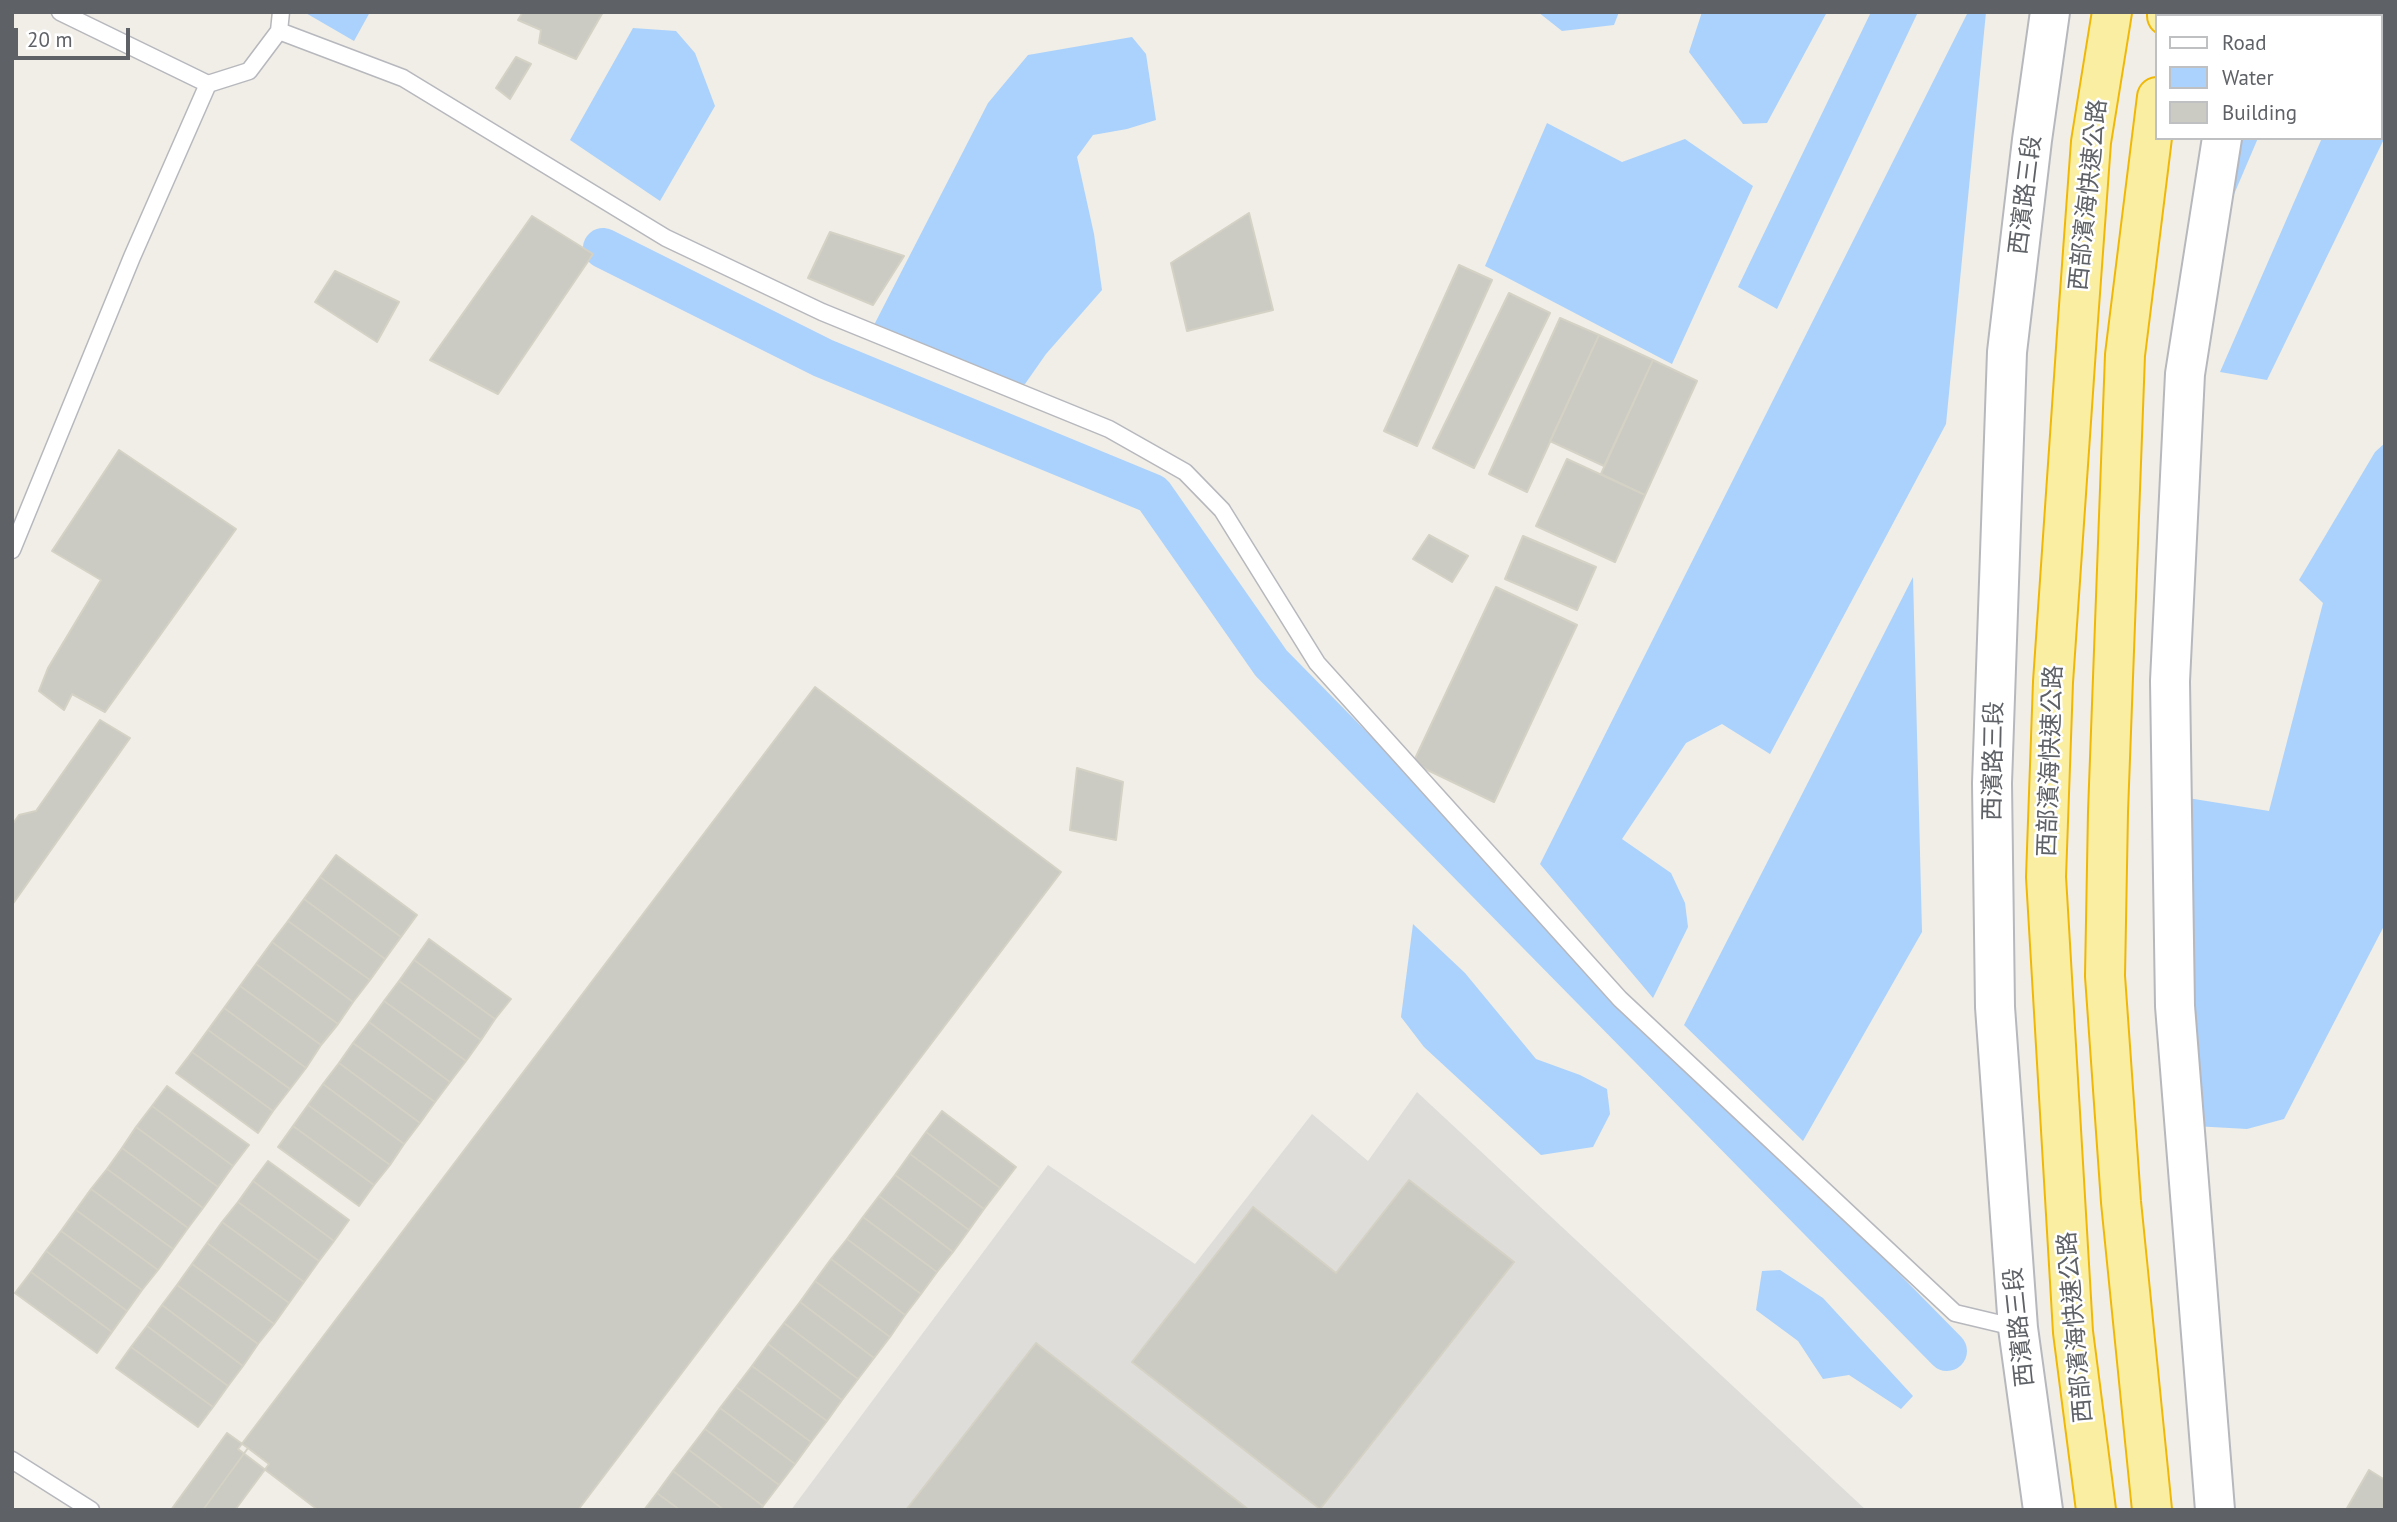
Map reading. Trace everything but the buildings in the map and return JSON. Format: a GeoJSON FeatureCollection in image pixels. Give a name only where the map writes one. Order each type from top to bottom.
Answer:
{"type":"FeatureCollection","features":[{"type":"Feature","properties":{"kind":"highway","name":"西部濱海快速公路"},"geometry":{"type":"LineString","coordinates":[[2096,1510],[2073,1332],[2046,877],[2053,682],[2091,142],[2112,12]]}},
{"type":"Feature","properties":{"kind":"highway"},"geometry":{"type":"LineString","coordinates":[[2152,1510],[2121,1202],[2105,976],[2108,812],[2126,355],[2156,105]]}},
{"type":"Feature","properties":{"kind":"street","name":"西濱路三段"},"geometry":{"type":"LineString","coordinates":[[2043,1510],[2018,1328],[1995,1007],[1992,783],[2007,352],[2050,12]]}},
{"type":"Feature","properties":{"kind":"street"},"geometry":{"type":"LineString","coordinates":[[2215,1510],[2175,1006],[2170,681],[2185,374],[2222,140]]}},
{"type":"Feature","properties":{"kind":"lane"},"geometry":{"type":"LineString","coordinates":[[60,12],[208,84],[249,71],[279,31],[281,12]]}},
{"type":"Feature","properties":{"kind":"lane"},"geometry":{"type":"LineString","coordinates":[[279,31],[403,78],[666,238],[822,312],[1110,429],[1185,472],[1222,510],[1317,663],[1620,999],[1955,1313],[2018,1328]]}},
{"type":"Feature","properties":{"kind":"lane"},"geometry":{"type":"LineString","coordinates":[[12,550],[132,257],[208,84]]}},
{"type":"Feature","properties":{"kind":"lane"},"geometry":{"type":"LineString","coordinates":[[12,1460],[91,1510]]}},
{"type":"Feature","properties":{"kind":"shaded area"},"geometry":{"type":"Polygon","coordinates":[[[1417,1092],[1866,1510],[791,1510],[1048,1165],[1195,1264],[1312,1114],[1368,1161],[1417,1092]]]}},
{"type":"Feature","properties":{"kind":"water"},"geometry":{"type":"Polygon","coordinates":[[[304,12],[370,12],[354,41],[304,12]]]}},
{"type":"Feature","properties":{"kind":"water"},"geometry":{"type":"Polygon","coordinates":[[[1538,12],[1619,12],[1614,25],[1562,31],[1538,12]]]}},
{"type":"Feature","properties":{"kind":"water"},"geometry":{"type":"Polygon","coordinates":[[[1702,12],[1827,12],[1767,123],[1743,124],[1689,52],[1702,12]]]}},
{"type":"Feature","properties":{"kind":"water"},"geometry":{"type":"Polygon","coordinates":[[[1871,12],[1918,12],[1777,309],[1738,287],[1871,12]]]}},
{"type":"Feature","properties":{"kind":"water"},"geometry":{"type":"Polygon","coordinates":[[[1968,12],[1986,12],[1946,424],[1770,754],[1722,724],[1686,743],[1622,839],[1671,873],[1685,903],[1688,927],[1653,998],[1540,864],[1968,12]]]}},
{"type":"Feature","properties":{"kind":"water"},"geometry":{"type":"Polygon","coordinates":[[[2385,12],[2385,137],[2267,380],[2220,372],[2321,140],[2383,140],[2383,14],[2377,14],[2385,12]]]}},
{"type":"Feature","properties":{"kind":"water"},"geometry":{"type":"Polygon","coordinates":[[[633,28],[676,31],[695,53],[715,106],[660,201],[570,140],[633,28]]]}},
{"type":"Feature","properties":{"kind":"water"},"geometry":{"type":"Polygon","coordinates":[[[1132,37],[1146,54],[1156,120],[1093,135],[1077,157],[1094,234],[1102,290],[1046,354],[1025,384],[996,383],[874,325],[988,103],[1028,55],[1132,37]]]}},
{"type":"Feature","properties":{"kind":"water"},"geometry":{"type":"Polygon","coordinates":[[[1547,123],[1622,162],[1685,139],[1753,186],[1672,364],[1485,266],[1547,123]]]}},
{"type":"Feature","properties":{"kind":"water"},"geometry":{"type":"Polygon","coordinates":[[[2208,140],[2257,140],[2212,246],[2208,140]]]}},
{"type":"Feature","properties":{"kind":"water"},"geometry":{"type":"Polygon","coordinates":[[[2385,443],[2385,924],[2284,1119],[2247,1129],[2194,1126],[2169,795],[2269,811],[2323,603],[2299,580],[2375,452],[2385,443]]]}},
{"type":"Feature","properties":{"kind":"water"},"geometry":{"type":"Polygon","coordinates":[[[1913,577],[1922,932],[1803,1141],[1684,1025],[1913,577]]]}},
{"type":"Feature","properties":{"kind":"water"},"geometry":{"type":"Polygon","coordinates":[[[1413,924],[1465,973],[1536,1059],[1580,1075],[1607,1089],[1610,1114],[1593,1147],[1541,1155],[1424,1047],[1401,1017],[1413,924]]]}},
{"type":"Feature","properties":{"kind":"water"},"geometry":{"type":"Polygon","coordinates":[[[1780,1270],[1823,1298],[1913,1396],[1901,1409],[1849,1375],[1823,1379],[1798,1341],[1756,1310],[1762,1271],[1780,1270]]]}},
{"type":"Feature","properties":{"kind":"waterway"},"geometry":{"type":"LineString","coordinates":[[603,248],[823,358],[1153,494],[1271,663],[1947,1351]]}}]}
